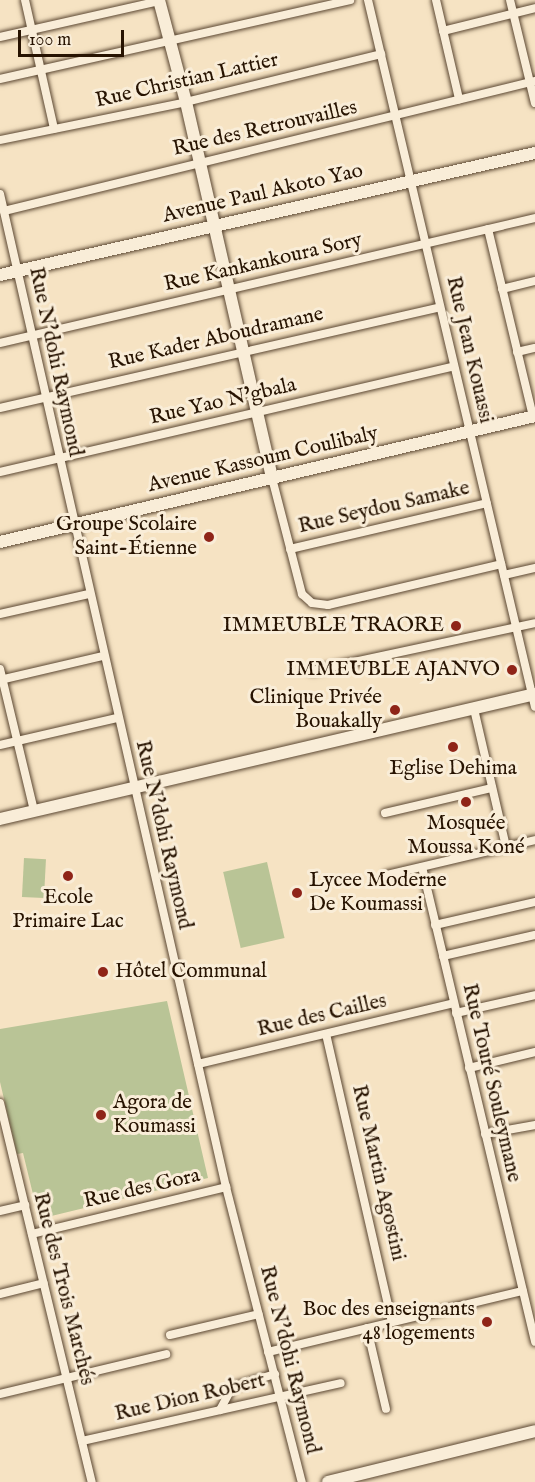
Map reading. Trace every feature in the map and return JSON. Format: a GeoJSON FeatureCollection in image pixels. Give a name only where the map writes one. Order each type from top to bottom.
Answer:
{"type":"FeatureCollection","features":[{"type":"Feature","properties":{"kind":"street"},"geometry":{"type":"LineString","coordinates":[[25,0],[54,129]]}},
{"type":"Feature","properties":{"kind":"street"},"geometry":{"type":"LineString","coordinates":[[0,37],[159,0],[186,102],[241,350],[302,594],[312,603],[328,605],[501,564]]}},
{"type":"Feature","properties":{"kind":"street"},"geometry":{"type":"LineString","coordinates":[[0,78],[350,0]]}},
{"type":"Feature","properties":{"kind":"street","name":"Rue Jean Kouassi"},"geometry":{"type":"LineString","coordinates":[[368,0],[534,699]]}},
{"type":"Feature","properties":{"kind":"street"},"geometry":{"type":"LineString","coordinates":[[436,0],[459,99]]}},
{"type":"Feature","properties":{"kind":"street"},"geometry":{"type":"LineString","coordinates":[[510,0],[532,81],[535,103]]}},
{"type":"Feature","properties":{"kind":"street"},"geometry":{"type":"LineString","coordinates":[[443,31],[535,8]]}},
{"type":"Feature","properties":{"kind":"street","name":"Rue Christian Lattier"},"geometry":{"type":"LineString","coordinates":[[0,140],[186,102],[381,54]]}},
{"type":"Feature","properties":{"kind":"street","name":"Rue des Retrouvailles"},"geometry":{"type":"LineString","coordinates":[[4,211],[396,117],[532,81]]}},
{"type":"Feature","properties":{"kind":"street","name":"Avenue Paul Akoto Yao"},"geometry":{"type":"LineString","coordinates":[[0,275],[535,153]]}},
{"type":"Feature","properties":{"kind":"street","name":"Rue N'dohi Raymond"},"geometry":{"type":"LineString","coordinates":[[0,194],[57,459],[226,1187],[268,1352],[282,1396],[302,1482]]}},
{"type":"Feature","properties":{"kind":"street","name":"Rue Kankankoura Sory"},"geometry":{"type":"LineString","coordinates":[[0,343],[535,218]]}},
{"type":"Feature","properties":{"kind":"street"},"geometry":{"type":"LineString","coordinates":[[488,229],[534,416]]}},
{"type":"Feature","properties":{"kind":"street"},"geometry":{"type":"LineString","coordinates":[[502,289],[535,281]]}},
{"type":"Feature","properties":{"kind":"street","name":"Rue Kader Aboudramane"},"geometry":{"type":"LineString","coordinates":[[0,408],[241,350],[440,308]]}},
{"type":"Feature","properties":{"kind":"street"},"geometry":{"type":"LineString","coordinates":[[518,352],[535,348]]}},
{"type":"Feature","properties":{"kind":"street","name":"Rue Yao N'gbala"},"geometry":{"type":"LineString","coordinates":[[0,472],[454,366]]}},
{"type":"Feature","properties":{"kind":"street","name":"Avenue Kassoum Coulibaly"},"geometry":{"type":"LineString","coordinates":[[0,542],[534,416]]}},
{"type":"Feature","properties":{"kind":"street","name":"Rue Seydou Samake"},"geometry":{"type":"LineString","coordinates":[[290,549],[487,503]]}},
{"type":"Feature","properties":{"kind":"street"},"geometry":{"type":"LineString","coordinates":[[504,575],[535,568]]}},
{"type":"Feature","properties":{"kind":"street"},"geometry":{"type":"LineString","coordinates":[[0,614],[89,594]]}},
{"type":"Feature","properties":{"kind":"street"},"geometry":{"type":"LineString","coordinates":[[312,670],[535,623]]}},
{"type":"Feature","properties":{"kind":"street"},"geometry":{"type":"LineString","coordinates":[[1,680],[103,656]]}},
{"type":"Feature","properties":{"kind":"street"},"geometry":{"type":"LineString","coordinates":[[0,669],[34,811]]}},
{"type":"Feature","properties":{"kind":"street"},"geometry":{"type":"LineString","coordinates":[[0,819],[474,709],[534,699]]}},
{"type":"Feature","properties":{"kind":"street"},"geometry":{"type":"LineString","coordinates":[[474,709],[506,847]]}},
{"type":"Feature","properties":{"kind":"street"},"geometry":{"type":"LineString","coordinates":[[0,745],[117,718]]}},
{"type":"Feature","properties":{"kind":"street"},"geometry":{"type":"LineString","coordinates":[[385,813],[492,788]]}},
{"type":"Feature","properties":{"kind":"street"},"geometry":{"type":"LineString","coordinates":[[387,875],[535,840]]}},
{"type":"Feature","properties":{"kind":"street","name":"Rue Touré Souleymane"},"geometry":{"type":"LineString","coordinates":[[422,867],[535,1338]]}},
{"type":"Feature","properties":{"kind":"street"},"geometry":{"type":"LineString","coordinates":[[435,925],[535,902]]}},
{"type":"Feature","properties":{"kind":"street"},"geometry":{"type":"LineString","coordinates":[[443,956],[535,935]]}},
{"type":"Feature","properties":{"kind":"street"},"geometry":{"type":"LineString","coordinates":[[456,1013],[535,995]]}},
{"type":"Feature","properties":{"kind":"street","name":"Rue des Cailles"},"geometry":{"type":"LineString","coordinates":[[198,1064],[454,1003]]}},
{"type":"Feature","properties":{"kind":"street","name":"Rue Martin Agostini"},"geometry":{"type":"LineString","coordinates":[[326,1034],[392,1322]]}},
{"type":"Feature","properties":{"kind":"street"},"geometry":{"type":"LineString","coordinates":[[469,1068],[535,1052]]}},
{"type":"Feature","properties":{"kind":"street","name":"Rue des Trois Marchés"},"geometry":{"type":"LineString","coordinates":[[0,1103],[92,1482]]}},
{"type":"Feature","properties":{"kind":"street"},"geometry":{"type":"LineString","coordinates":[[485,1134],[535,1125]]}},
{"type":"Feature","properties":{"kind":"street"},"geometry":{"type":"LineString","coordinates":[[0,1147],[10,1145]]}},
{"type":"Feature","properties":{"kind":"street","name":"Rue des Gora"},"geometry":{"type":"LineString","coordinates":[[32,1234],[226,1187]]}},
{"type":"Feature","properties":{"kind":"street"},"geometry":{"type":"LineString","coordinates":[[0,1211],[25,1205]]}},
{"type":"Feature","properties":{"kind":"street"},"geometry":{"type":"LineString","coordinates":[[0,1294],[44,1283]]}},
{"type":"Feature","properties":{"kind":"street"},"geometry":{"type":"LineString","coordinates":[[268,1352],[523,1291]]}},
{"type":"Feature","properties":{"kind":"street"},"geometry":{"type":"LineString","coordinates":[[170,1335],[259,1314]]}},
{"type":"Feature","properties":{"kind":"street"},"geometry":{"type":"LineString","coordinates":[[367,1328],[386,1409]]}},
{"type":"Feature","properties":{"kind":"street"},"geometry":{"type":"LineString","coordinates":[[0,1394],[166,1354]]}},
{"type":"Feature","properties":{"kind":"street"},"geometry":{"type":"LineString","coordinates":[[220,1410],[232,1387],[275,1374]]}},
{"type":"Feature","properties":{"kind":"street","name":"Rue Dion Robert"},"geometry":{"type":"LineString","coordinates":[[82,1441],[341,1383]]}},
{"type":"Feature","properties":{"kind":"street"},"geometry":{"type":"LineString","coordinates":[[328,1482],[535,1431]]}},
{"type":"Feature","properties":{"kind":"green space"},"geometry":{"type":"Polygon","coordinates":[[[24,858],[46,859],[44,898],[22,897],[24,858]]]}},
{"type":"Feature","properties":{"kind":"green space"},"geometry":{"type":"Polygon","coordinates":[[[267,862],[285,938],[241,948],[223,872],[267,862]]]}},
{"type":"Feature","properties":{"kind":"green space","name":"Agora de Koumassi"},"geometry":{"type":"Polygon","coordinates":[[[167,1001],[208,1178],[39,1219],[23,1153],[17,1154],[0,1082],[0,1029],[167,1001]]]}},
{"type":"Feature","properties":{"kind":"place","name":"Groupe Scolaire Saint-Étienne"},"geometry":{"type":"Point","coordinates":[209,537]}},
{"type":"Feature","properties":{"kind":"place","name":"IMMEUBLE TRAORE"},"geometry":{"type":"Point","coordinates":[456,626]}},
{"type":"Feature","properties":{"kind":"place","name":"IMMEUBLE AJANVO"},"geometry":{"type":"Point","coordinates":[512,670]}},
{"type":"Feature","properties":{"kind":"place","name":"Clinique Privée Bouakally"},"geometry":{"type":"Point","coordinates":[395,710]}},
{"type":"Feature","properties":{"kind":"place","name":"Eglise Dehima"},"geometry":{"type":"Point","coordinates":[453,747]}},
{"type":"Feature","properties":{"kind":"place","name":"Mosquée Moussa Koné"},"geometry":{"type":"Point","coordinates":[466,802]}},
{"type":"Feature","properties":{"kind":"place","name":"Ecole Primaire Lac"},"geometry":{"type":"Point","coordinates":[68,876]}},
{"type":"Feature","properties":{"kind":"place","name":"Lycee Moderne De Koumassi"},"geometry":{"type":"Point","coordinates":[297,893]}},
{"type":"Feature","properties":{"kind":"place","name":"Hôtel Communal"},"geometry":{"type":"Point","coordinates":[103,972]}},
{"type":"Feature","properties":{"kind":"place","name":"Agora de Koumassi"},"geometry":{"type":"Point","coordinates":[101,1115]}},
{"type":"Feature","properties":{"kind":"place","name":"Boc des enseignants 48 logements"},"geometry":{"type":"Point","coordinates":[487,1322]}}]}
